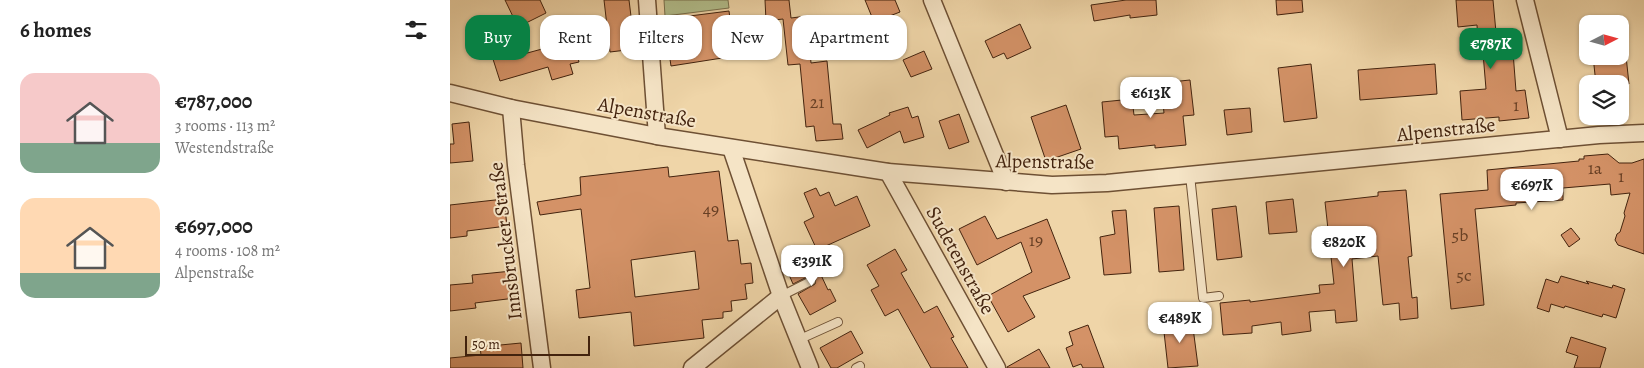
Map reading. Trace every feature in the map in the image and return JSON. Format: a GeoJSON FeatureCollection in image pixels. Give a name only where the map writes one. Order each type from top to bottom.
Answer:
{"type":"FeatureCollection","features":[{"type":"Feature","properties":{"kind":"street"},"geometry":{"type":"LineString","coordinates":[[647,0],[657,136]]}},
{"type":"Feature","properties":{"kind":"street"},"geometry":{"type":"LineString","coordinates":[[932,0],[1006,182]]}},
{"type":"Feature","properties":{"kind":"street"},"geometry":{"type":"LineString","coordinates":[[1525,0],[1560,139]]}},
{"type":"Feature","properties":{"kind":"street","name":"Alpenstraße"},"geometry":{"type":"LineString","coordinates":[[450,93],[511,108],[657,136],[888,172],[1052,185],[1107,183],[1599,135],[1644,133]]}},
{"type":"Feature","properties":{"kind":"street","name":"Innsbrucker Straße"},"geometry":{"type":"LineString","coordinates":[[511,108],[516,165],[542,368]]}},
{"type":"Feature","properties":{"kind":"street"},"geometry":{"type":"LineString","coordinates":[[731,148],[780,296],[810,368]]}},
{"type":"Feature","properties":{"kind":"street","name":"Sudetenstraße"},"geometry":{"type":"LineString","coordinates":[[888,172],[998,368]]}},
{"type":"Feature","properties":{"kind":"street"},"geometry":{"type":"LineString","coordinates":[[692,368],[780,296]]}},
{"type":"Feature","properties":{"kind":"lane"},"geometry":{"type":"LineString","coordinates":[[1190,175],[1203,298],[1219,296]]}},
{"type":"Feature","properties":{"kind":"lane"},"geometry":{"type":"LineString","coordinates":[[780,296],[810,281]]}},
{"type":"Feature","properties":{"kind":"lane"},"geometry":{"type":"LineString","coordinates":[[798,340],[838,322]]}},
{"type":"Feature","properties":{"kind":"green space"},"geometry":{"type":"Polygon","coordinates":[[[664,0],[728,0],[729,8],[665,15],[664,0]]]}},
{"type":"Feature","properties":{"kind":"building"},"geometry":{"type":"Polygon","coordinates":[[[505,0],[540,0],[546,13],[530,21],[530,15],[512,15],[505,0]]]}},
{"type":"Feature","properties":{"kind":"building"},"geometry":{"type":"Polygon","coordinates":[[[604,0],[629,0],[631,15],[620,15],[620,51],[610,52],[610,15],[606,15],[604,0]]]}},
{"type":"Feature","properties":{"kind":"building"},"geometry":{"type":"Polygon","coordinates":[[[765,0],[789,0],[792,18],[792,60],[811,60],[811,63],[827,61],[833,124],[841,124],[843,139],[816,141],[814,126],[806,127],[800,64],[788,65],[782,15],[766,15],[765,0]]]}},
{"type":"Feature","properties":{"kind":"building"},"geometry":{"type":"Polygon","coordinates":[[[865,0],[895,0],[900,12],[892,15],[871,15],[865,0]]]}},
{"type":"Feature","properties":{"kind":"building"},"geometry":{"type":"Polygon","coordinates":[[[1126,0],[1156,0],[1157,15],[1130,18],[1130,15],[1094,21],[1091,5],[1126,0]]]}},
{"type":"Feature","properties":{"kind":"building"},"geometry":{"type":"Polygon","coordinates":[[[1276,0],[1302,0],[1303,12],[1277,15],[1276,0]]]}},
{"type":"Feature","properties":{"kind":"building"},"geometry":{"type":"Polygon","coordinates":[[[1456,0],[1493,0],[1498,54],[1513,52],[1516,91],[1525,90],[1529,118],[1499,121],[1499,117],[1462,120],[1460,91],[1486,89],[1482,41],[1478,42],[1477,25],[1458,27],[1456,0]]]}},
{"type":"Feature","properties":{"kind":"building"},"geometry":{"type":"Polygon","coordinates":[[[729,11],[730,15],[712,15],[712,60],[671,66],[670,60],[702,60],[702,15],[697,15],[729,11]]]}},
{"type":"Feature","properties":{"kind":"building"},"geometry":{"type":"Polygon","coordinates":[[[1020,24],[1031,48],[1007,59],[1004,53],[993,58],[985,41],[1020,24]]]}},
{"type":"Feature","properties":{"kind":"building"},"geometry":{"type":"Polygon","coordinates":[[[540,50],[540,60],[578,60],[579,62],[570,64],[573,74],[552,80],[548,67],[500,81],[493,60],[530,60],[530,52],[540,50]]]}},
{"type":"Feature","properties":{"kind":"building"},"geometry":{"type":"Polygon","coordinates":[[[924,51],[932,69],[911,77],[903,60],[907,60],[907,58],[924,51]]]}},
{"type":"Feature","properties":{"kind":"building"},"geometry":{"type":"Polygon","coordinates":[[[1311,64],[1317,118],[1284,122],[1278,68],[1311,64]]]}},
{"type":"Feature","properties":{"kind":"building"},"geometry":{"type":"Polygon","coordinates":[[[1435,64],[1437,94],[1360,100],[1358,70],[1435,64]]]}},
{"type":"Feature","properties":{"kind":"building"},"geometry":{"type":"Polygon","coordinates":[[[1594,65],[1627,65],[1628,75],[1595,75],[1594,65]]]}},
{"type":"Feature","properties":{"kind":"building"},"geometry":{"type":"Polygon","coordinates":[[[1190,80],[1194,115],[1183,116],[1186,145],[1155,148],[1155,145],[1119,149],[1118,136],[1105,137],[1102,102],[1132,99],[1134,115],[1164,113],[1161,83],[1190,80]]]}},
{"type":"Feature","properties":{"kind":"building"},"geometry":{"type":"Polygon","coordinates":[[[1066,105],[1081,149],[1046,161],[1031,117],[1066,105]]]}},
{"type":"Feature","properties":{"kind":"building"},"geometry":{"type":"Polygon","coordinates":[[[908,107],[912,118],[918,116],[924,137],[904,143],[900,131],[867,148],[858,130],[890,115],[889,113],[908,107]]]}},
{"type":"Feature","properties":{"kind":"building"},"geometry":{"type":"Polygon","coordinates":[[[1250,108],[1252,132],[1227,135],[1224,110],[1250,108]]]}},
{"type":"Feature","properties":{"kind":"building"},"geometry":{"type":"Polygon","coordinates":[[[959,114],[969,142],[949,149],[939,121],[959,114]]]}},
{"type":"Feature","properties":{"kind":"building"},"geometry":{"type":"Polygon","coordinates":[[[469,122],[473,161],[450,163],[450,144],[454,144],[452,124],[469,122]]]}},
{"type":"Feature","properties":{"kind":"building"},"geometry":{"type":"Polygon","coordinates":[[[1608,154],[1619,163],[1632,163],[1644,159],[1644,254],[1618,245],[1615,240],[1620,232],[1630,193],[1611,195],[1610,184],[1563,188],[1563,200],[1516,203],[1516,205],[1475,209],[1484,305],[1451,309],[1440,194],[1488,190],[1487,170],[1579,161],[1579,159],[1584,159],[1584,156],[1608,154]]]}},
{"type":"Feature","properties":{"kind":"building"},"geometry":{"type":"Polygon","coordinates":[[[668,167],[669,177],[719,171],[728,241],[738,240],[741,264],[751,263],[753,283],[745,284],[747,299],[731,301],[732,311],[723,312],[723,318],[702,320],[704,338],[634,346],[631,312],[579,318],[576,290],[590,288],[581,209],[540,215],[537,202],[581,195],[580,177],[668,167]],[[695,251],[631,260],[635,297],[699,289],[695,251]]]}},
{"type":"Feature","properties":{"kind":"building"},"geometry":{"type":"Polygon","coordinates":[[[816,188],[820,196],[829,192],[835,206],[857,196],[870,226],[817,250],[804,222],[814,217],[804,193],[816,188]]]}},
{"type":"Feature","properties":{"kind":"building"},"geometry":{"type":"Polygon","coordinates":[[[1406,190],[1412,256],[1408,257],[1412,298],[1417,297],[1418,318],[1400,320],[1399,303],[1383,305],[1378,256],[1352,259],[1357,321],[1336,323],[1335,310],[1309,312],[1311,331],[1282,335],[1281,322],[1252,326],[1252,333],[1223,335],[1220,303],[1250,300],[1250,302],[1320,293],[1319,285],[1334,284],[1325,202],[1378,196],[1378,192],[1406,190]]]}},
{"type":"Feature","properties":{"kind":"building"},"geometry":{"type":"Polygon","coordinates":[[[504,199],[507,226],[467,231],[467,236],[450,238],[450,205],[504,199]]]}},
{"type":"Feature","properties":{"kind":"building"},"geometry":{"type":"Polygon","coordinates":[[[1293,199],[1297,232],[1269,234],[1266,202],[1293,199]]]}},
{"type":"Feature","properties":{"kind":"building"},"geometry":{"type":"Polygon","coordinates":[[[1179,206],[1184,270],[1159,272],[1154,208],[1179,206]]]}},
{"type":"Feature","properties":{"kind":"building"},"geometry":{"type":"Polygon","coordinates":[[[1236,206],[1242,257],[1217,260],[1212,209],[1236,206]]]}},
{"type":"Feature","properties":{"kind":"building"},"geometry":{"type":"Polygon","coordinates":[[[1126,210],[1131,273],[1104,275],[1100,237],[1115,234],[1112,211],[1126,210]]]}},
{"type":"Feature","properties":{"kind":"building"},"geometry":{"type":"Polygon","coordinates":[[[985,216],[997,239],[1047,219],[1070,278],[1023,296],[1035,317],[1008,332],[988,296],[1032,272],[1021,242],[977,265],[959,229],[985,216]]]}},
{"type":"Feature","properties":{"kind":"building"},"geometry":{"type":"Polygon","coordinates":[[[1571,228],[1580,239],[1569,247],[1561,235],[1571,228]]]}},
{"type":"Feature","properties":{"kind":"building"},"geometry":{"type":"Polygon","coordinates":[[[895,249],[907,270],[901,273],[924,313],[937,306],[954,337],[951,338],[968,368],[931,368],[898,309],[885,316],[871,290],[879,286],[867,265],[895,249]]]}},
{"type":"Feature","properties":{"kind":"building"},"geometry":{"type":"Polygon","coordinates":[[[813,258],[828,290],[830,289],[836,301],[810,315],[798,294],[815,284],[816,278],[809,276],[793,284],[787,270],[813,258]]]}},
{"type":"Feature","properties":{"kind":"building"},"geometry":{"type":"Polygon","coordinates":[[[512,271],[515,298],[475,303],[476,308],[450,311],[450,285],[473,283],[472,275],[512,271]]]}},
{"type":"Feature","properties":{"kind":"building"},"geometry":{"type":"Polygon","coordinates":[[[1561,276],[1589,284],[1586,281],[1612,288],[1613,285],[1625,289],[1616,318],[1603,314],[1602,317],[1565,306],[1564,308],[1551,304],[1549,312],[1537,308],[1546,279],[1558,283],[1561,276]]]}},
{"type":"Feature","properties":{"kind":"building"},"geometry":{"type":"Polygon","coordinates":[[[1192,320],[1198,366],[1168,368],[1163,323],[1192,320]]]}},
{"type":"Feature","properties":{"kind":"building"},"geometry":{"type":"Polygon","coordinates":[[[1088,325],[1104,368],[1083,368],[1081,364],[1073,367],[1066,348],[1073,345],[1069,332],[1088,325]]]}},
{"type":"Feature","properties":{"kind":"building"},"geometry":{"type":"Polygon","coordinates":[[[851,331],[863,353],[837,368],[831,368],[820,348],[851,331]]]}},
{"type":"Feature","properties":{"kind":"building"},"geometry":{"type":"Polygon","coordinates":[[[1571,337],[1606,348],[1600,368],[1574,368],[1578,356],[1566,352],[1571,337]]]}},
{"type":"Feature","properties":{"kind":"building"},"geometry":{"type":"Polygon","coordinates":[[[521,343],[523,368],[450,368],[450,358],[481,355],[480,347],[521,343]]]}},
{"type":"Feature","properties":{"kind":"building"},"geometry":{"type":"Polygon","coordinates":[[[1039,349],[1050,368],[1007,368],[1007,367],[1039,349]]]}}]}
